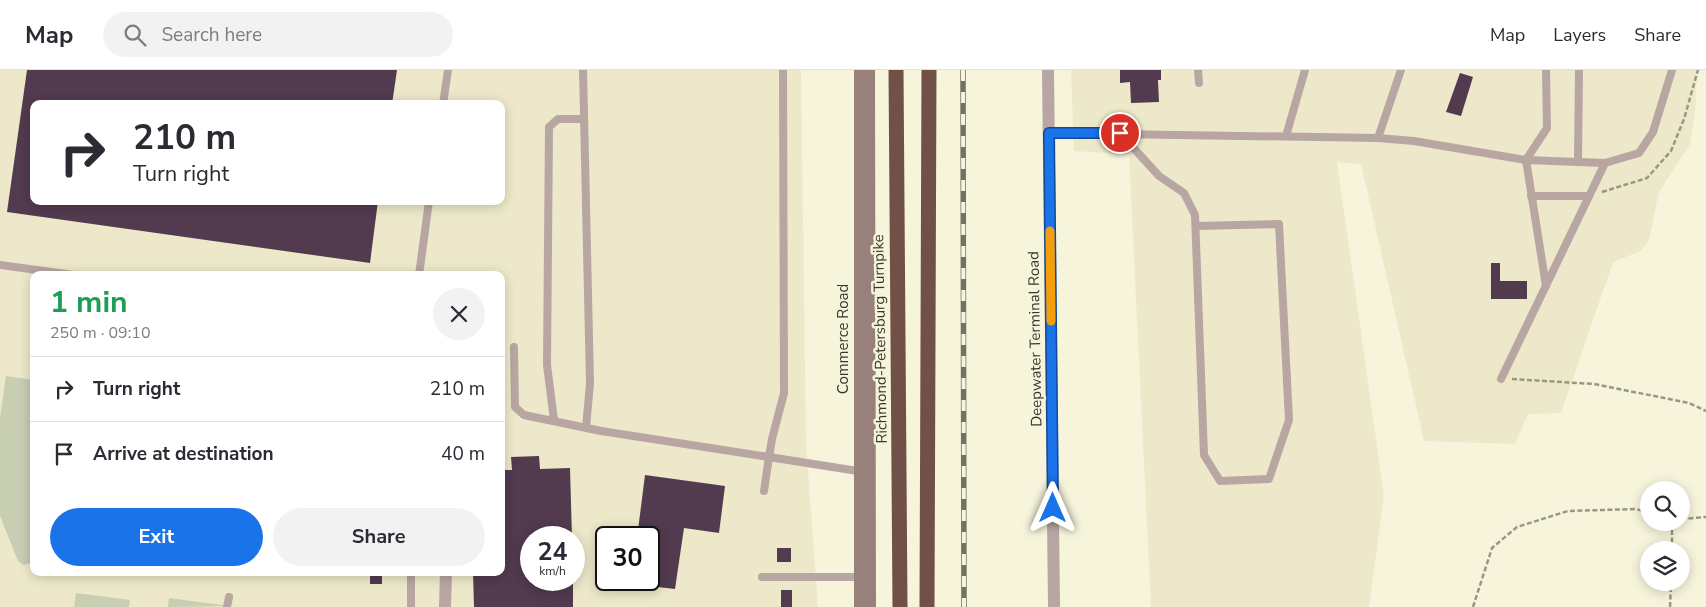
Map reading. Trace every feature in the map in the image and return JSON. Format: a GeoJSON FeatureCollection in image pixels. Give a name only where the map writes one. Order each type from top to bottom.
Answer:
{"type":"FeatureCollection","features":[{"type":"Feature","properties":{"kind":"highway","name":"Richmond-Petersburg Turnpike"},"geometry":{"type":"LineString","coordinates":[[896,70],[900,607]]}},
{"type":"Feature","properties":{"kind":"highway"},"geometry":{"type":"LineString","coordinates":[[928,607],[929,70]]}},
{"type":"Feature","properties":{"kind":"main road","name":"Commerce Road"},"geometry":{"type":"LineString","coordinates":[[860,70],[866,472]]}},
{"type":"Feature","properties":{"kind":"main road","name":"Commerce Road"},"geometry":{"type":"LineString","coordinates":[[860,607],[865,577],[869,70]]}},
{"type":"Feature","properties":{"kind":"main road","name":"Commerce Road"},"geometry":{"type":"LineString","coordinates":[[865,577],[870,607]]}},
{"type":"Feature","properties":{"kind":"street","name":"Deepwater Terminal Road"},"geometry":{"type":"LineString","coordinates":[[1048,70],[1054,607]]}},
{"type":"Feature","properties":{"kind":"street"},"geometry":{"type":"LineString","coordinates":[[445,607],[446,576]]}},
{"type":"Feature","properties":{"kind":"lane"},"geometry":{"type":"LineString","coordinates":[[444,100],[448,70]]}},
{"type":"Feature","properties":{"kind":"lane"},"geometry":{"type":"LineString","coordinates":[[583,70],[590,382],[586,428]]}},
{"type":"Feature","properties":{"kind":"lane"},"geometry":{"type":"LineString","coordinates":[[764,491],[772,439],[784,393],[783,70]]}},
{"type":"Feature","properties":{"kind":"lane"},"geometry":{"type":"LineString","coordinates":[[1198,70],[1199,83]]}},
{"type":"Feature","properties":{"kind":"lane"},"geometry":{"type":"LineString","coordinates":[[1286,136],[1306,70]]}},
{"type":"Feature","properties":{"kind":"lane"},"geometry":{"type":"LineString","coordinates":[[1378,138],[1401,70]]}},
{"type":"Feature","properties":{"kind":"lane"},"geometry":{"type":"LineString","coordinates":[[1546,70],[1547,128],[1526,160],[1546,286]]}},
{"type":"Feature","properties":{"kind":"lane"},"geometry":{"type":"LineString","coordinates":[[1578,70],[1578,162]]}},
{"type":"Feature","properties":{"kind":"lane"},"geometry":{"type":"LineString","coordinates":[[1049,133],[1378,138],[1414,141],[1526,160],[1605,163],[1639,153],[1653,132],[1672,70]]}},
{"type":"Feature","properties":{"kind":"lane"},"geometry":{"type":"LineString","coordinates":[[554,420],[547,365],[549,127],[558,120],[584,119]]}},
{"type":"Feature","properties":{"kind":"lane"},"geometry":{"type":"LineString","coordinates":[[1120,133],[1159,176],[1184,193],[1196,215],[1196,226],[1204,455],[1220,481],[1269,479],[1289,420],[1278,224],[1196,226]]}},
{"type":"Feature","properties":{"kind":"lane"},"geometry":{"type":"LineString","coordinates":[[1501,379],[1605,163]]}},
{"type":"Feature","properties":{"kind":"lane"},"geometry":{"type":"LineString","coordinates":[[1531,196],[1589,196]]}},
{"type":"Feature","properties":{"kind":"lane"},"geometry":{"type":"LineString","coordinates":[[419,271],[428,205]]}},
{"type":"Feature","properties":{"kind":"lane"},"geometry":{"type":"LineString","coordinates":[[0,265],[44,271]]}},
{"type":"Feature","properties":{"kind":"lane"},"geometry":{"type":"LineString","coordinates":[[514,347],[515,407],[524,414],[586,428],[866,472]]}},
{"type":"Feature","properties":{"kind":"lane"},"geometry":{"type":"LineString","coordinates":[[411,576],[411,607]]}},
{"type":"Feature","properties":{"kind":"lane"},"geometry":{"type":"LineString","coordinates":[[762,577],[865,577]]}},
{"type":"Feature","properties":{"kind":"lane"},"geometry":{"type":"LineString","coordinates":[[227,607],[229,596]]}},
{"type":"Feature","properties":{"kind":"path"},"geometry":{"type":"LineString","coordinates":[[1589,196],[1647,178],[1659,165],[1671,151],[1681,127],[1698,70]]}},
{"type":"Feature","properties":{"kind":"path"},"geometry":{"type":"LineString","coordinates":[[1501,379],[1594,384],[1689,403],[1706,411]]}},
{"type":"Feature","properties":{"kind":"path"},"geometry":{"type":"LineString","coordinates":[[1473,607],[1492,548],[1518,527],[1568,511],[1640,510]]}},
{"type":"Feature","properties":{"kind":"path"},"geometry":{"type":"LineString","coordinates":[[1690,518],[1706,517]]}},
{"type":"Feature","properties":{"kind":"path"},"geometry":{"type":"LineString","coordinates":[[1670,607],[1671,591]]}},
{"type":"Feature","properties":{"kind":"shaded area"},"geometry":{"type":"Polygon","coordinates":[[[0,70],[801,70],[806,444],[818,607],[0,607],[0,70]]]}},
{"type":"Feature","properties":{"kind":"shaded area"},"geometry":{"type":"Polygon","coordinates":[[[1071,70],[1697,70],[1695,113],[1690,144],[1659,192],[1649,240],[1641,251],[1613,262],[1561,413],[1528,414],[1515,444],[1424,441],[1361,164],[1337,162],[1384,496],[1369,607],[1151,607],[1129,154],[1074,151],[1071,70]]]}},
{"type":"Feature","properties":{"kind":"green space"},"geometry":{"type":"Polygon","coordinates":[[[6,376],[30,379],[30,563],[24,565],[18,561],[0,516],[0,418],[6,376]]]}},
{"type":"Feature","properties":{"kind":"green space"},"geometry":{"type":"Polygon","coordinates":[[[76,593],[130,600],[129,607],[74,607],[76,593]]]}},
{"type":"Feature","properties":{"kind":"green space"},"geometry":{"type":"Polygon","coordinates":[[[169,598],[229,606],[168,607],[169,598]]]}},
{"type":"Feature","properties":{"kind":"building"},"geometry":{"type":"Polygon","coordinates":[[[27,70],[397,70],[393,100],[30,100],[30,205],[377,205],[370,263],[7,212],[27,70]]]}},
{"type":"Feature","properties":{"kind":"building"},"geometry":{"type":"Polygon","coordinates":[[[1120,70],[1161,70],[1161,80],[1158,80],[1159,102],[1131,103],[1130,82],[1120,83],[1120,70]]]}},
{"type":"Feature","properties":{"kind":"building"},"geometry":{"type":"Polygon","coordinates":[[[1460,73],[1473,77],[1461,116],[1446,112],[1460,73]]]}},
{"type":"Feature","properties":{"kind":"building"},"geometry":{"type":"Polygon","coordinates":[[[1491,263],[1500,263],[1500,281],[1527,281],[1527,299],[1491,299],[1491,263]]]}},
{"type":"Feature","properties":{"kind":"building"},"geometry":{"type":"Polygon","coordinates":[[[539,456],[540,469],[570,468],[572,526],[520,526],[520,591],[573,591],[573,607],[474,607],[473,576],[505,576],[505,470],[512,470],[511,457],[539,456]]]}},
{"type":"Feature","properties":{"kind":"building"},"geometry":{"type":"Polygon","coordinates":[[[645,475],[725,486],[719,533],[684,528],[675,589],[660,587],[660,526],[639,526],[645,475]]]}},
{"type":"Feature","properties":{"kind":"building"},"geometry":{"type":"Polygon","coordinates":[[[777,548],[791,548],[791,562],[777,562],[777,548]]]}},
{"type":"Feature","properties":{"kind":"building"},"geometry":{"type":"Polygon","coordinates":[[[370,576],[382,576],[382,584],[370,584],[370,576]]]}},
{"type":"Feature","properties":{"kind":"building"},"geometry":{"type":"Polygon","coordinates":[[[781,590],[792,590],[792,607],[781,607],[781,590]]]}},
{"type":"Feature","properties":{"kind":"railway"},"geometry":{"type":"LineString","coordinates":[[963,70],[964,607]]}},
{"type":"Feature","properties":{"kind":"slow traffic"},"geometry":{"type":"LineString","coordinates":[[1050,231],[1051,321]]}},
{"type":"Feature","properties":{"kind":"route"},"geometry":{"type":"LineString","coordinates":[[1053,508],[1049,133],[1120,133]]}}]}
